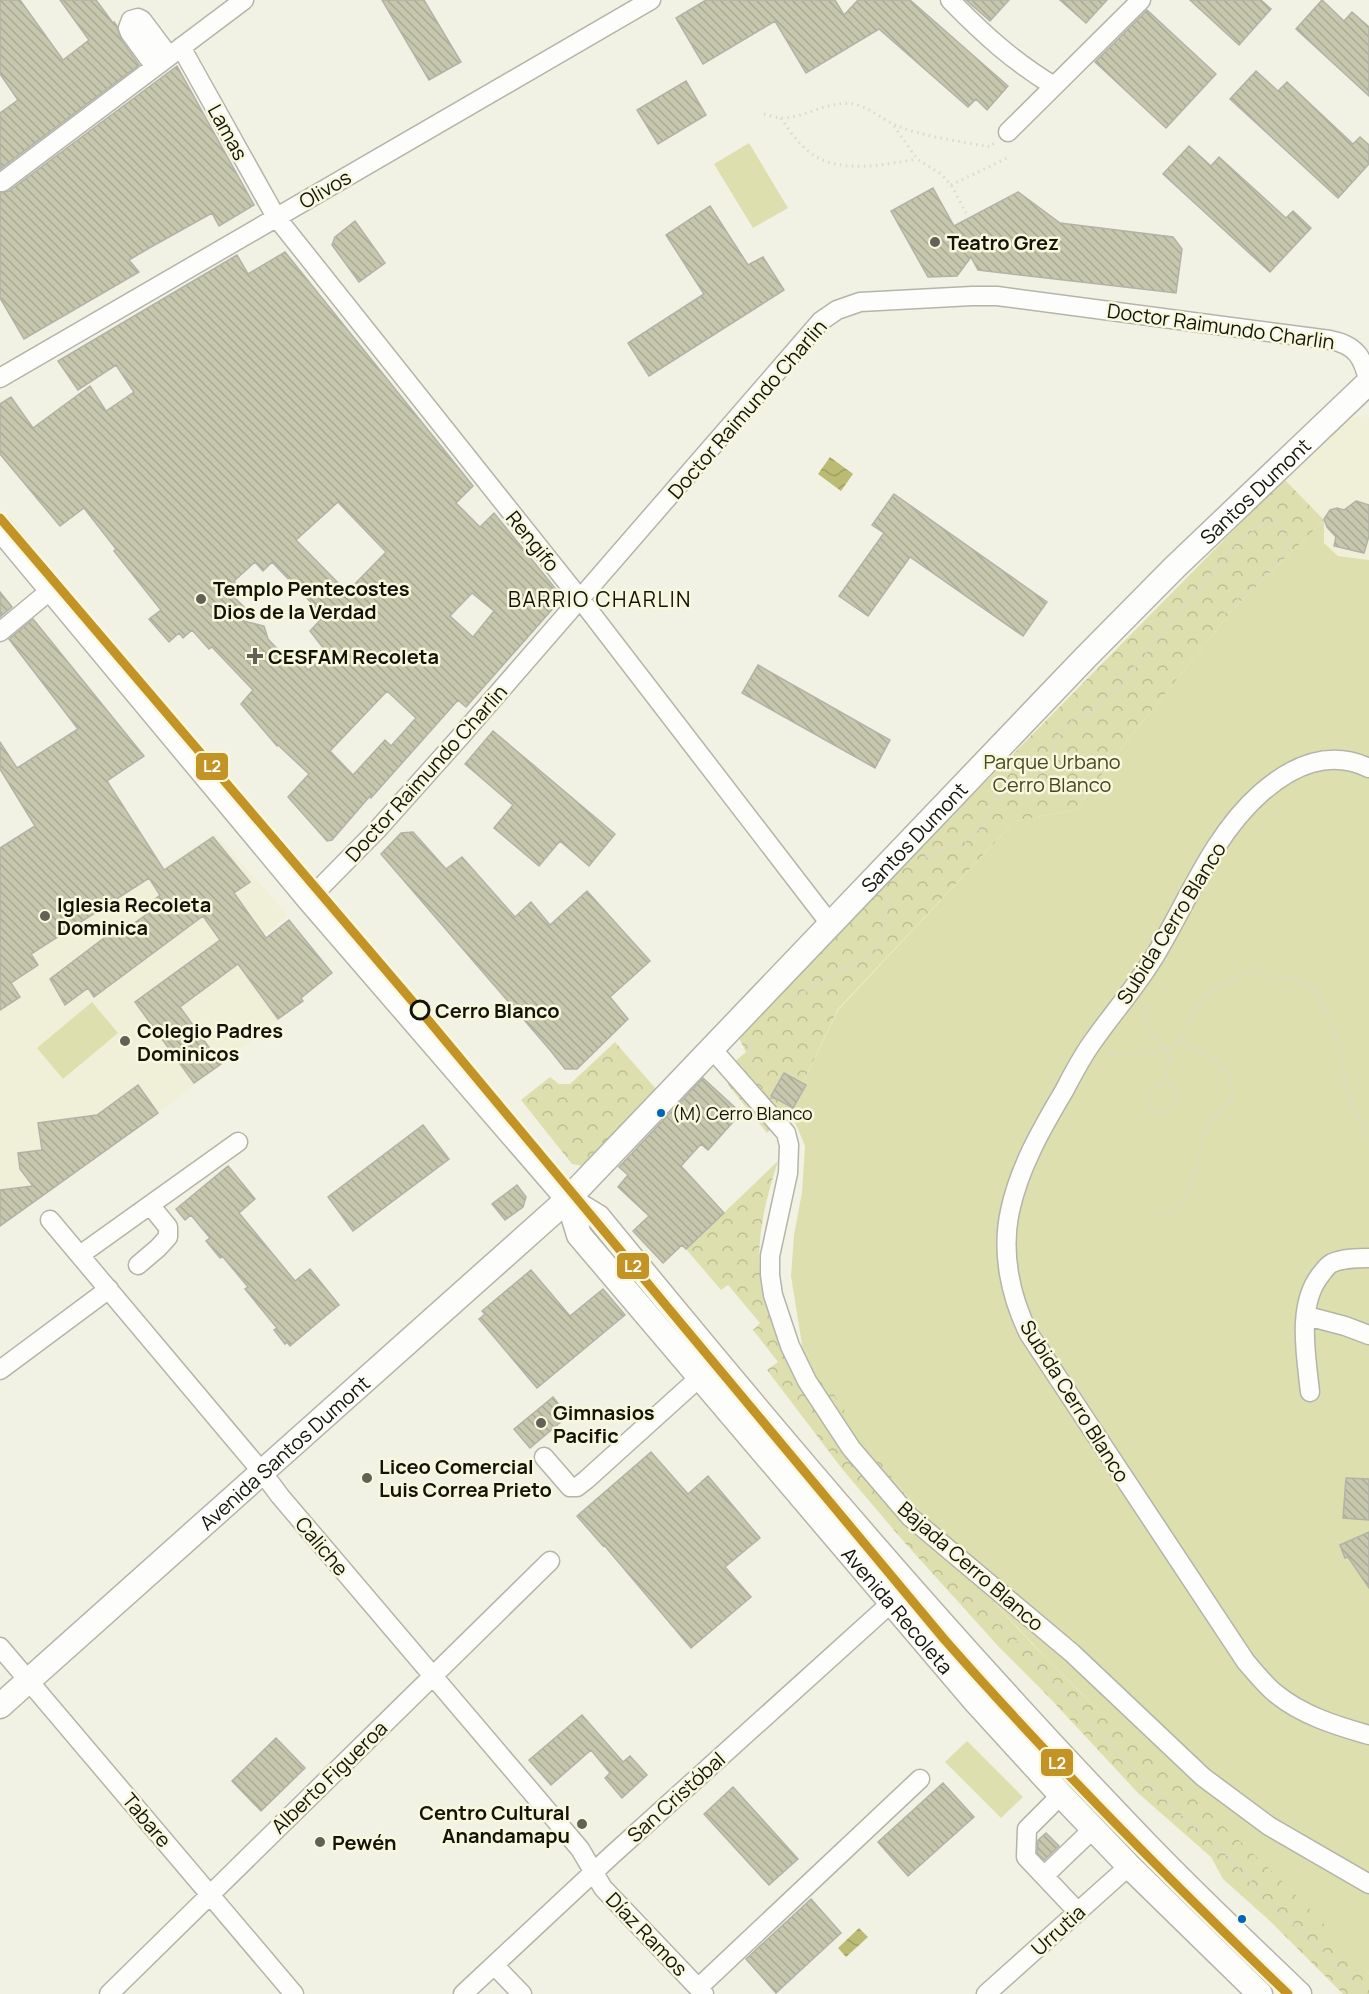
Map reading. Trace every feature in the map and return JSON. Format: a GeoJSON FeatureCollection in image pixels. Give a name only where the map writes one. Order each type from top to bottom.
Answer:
{"type":"FeatureCollection","features":[{"type":"Feature","properties":{"kind":"main road","name":"Santos Dumont"},"geometry":{"type":"LineString","coordinates":[[568,1199],[1083,659],[1167,575],[1369,382]]}},
{"type":"Feature","properties":{"kind":"main road","name":"Avenida Recoleta"},"geometry":{"type":"LineString","coordinates":[[0,528],[309,899],[568,1199],[598,1216],[790,1448],[976,1663],[1162,1860],[1299,1994]]}},
{"type":"Feature","properties":{"kind":"main road","name":"Avenida Recoleta"},"geometry":{"type":"LineString","coordinates":[[568,1199],[579,1236],[976,1702],[1129,1866],[1260,1994]]}},
{"type":"Feature","properties":{"kind":"main road","name":"Avenida Santos Dumont"},"geometry":{"type":"LineString","coordinates":[[0,1706],[568,1199]]}},
{"type":"Feature","properties":{"kind":"main road"},"geometry":{"type":"LineString","coordinates":[[891,1603],[907,1597],[922,1601]]}},
{"type":"Feature","properties":{"kind":"main road"},"geometry":{"type":"LineString","coordinates":[[1129,1866],[1139,1859],[1162,1860]]}},
{"type":"Feature","properties":{"kind":"street"},"geometry":{"type":"LineString","coordinates":[[2,182],[244,0]]}},
{"type":"Feature","properties":{"kind":"street","name":"Olivos"},"geometry":{"type":"LineString","coordinates":[[0,378],[651,0]]}},
{"type":"Feature","properties":{"kind":"street"},"geometry":{"type":"LineString","coordinates":[[950,0],[995,44],[1026,69],[1054,86]]}},
{"type":"Feature","properties":{"kind":"street"},"geometry":{"type":"LineString","coordinates":[[1008,132],[1141,0]]}},
{"type":"Feature","properties":{"kind":"street","name":"Lamas"},"geometry":{"type":"LineString","coordinates":[[168,56],[276,217]]}},
{"type":"Feature","properties":{"kind":"street","name":"Rengifo"},"geometry":{"type":"LineString","coordinates":[[276,217],[581,600],[831,925]]}},
{"type":"Feature","properties":{"kind":"street","name":"Doctor Raimundo Charlin"},"geometry":{"type":"LineString","coordinates":[[309,899],[377,830],[581,600],[821,321],[848,305],[860,302],[972,296],[1007,297],[1330,340],[1353,349],[1364,363],[1369,382]]}},
{"type":"Feature","properties":{"kind":"street"},"geometry":{"type":"LineString","coordinates":[[0,632],[52,590]]}},
{"type":"Feature","properties":{"kind":"street","name":"Subida Cerro Blanco"},"geometry":{"type":"LineString","coordinates":[[1369,768],[1342,759],[1328,759],[1301,767],[1261,793],[1234,822],[1213,852],[1152,961],[1094,1040],[1035,1142],[1016,1188],[1010,1210],[1007,1238],[1007,1264],[1011,1289],[1021,1318],[1035,1344],[1246,1662],[1275,1693],[1293,1705],[1324,1720],[1369,1735]]}},
{"type":"Feature","properties":{"kind":"street","name":"Bajada Cerro Blanco"},"geometry":{"type":"LineString","coordinates":[[712,1049],[786,1133],[789,1145],[788,1173],[770,1256],[773,1295],[790,1346],[807,1381],[851,1448],[910,1517],[1072,1653],[1203,1776],[1269,1826],[1369,1884]]}},
{"type":"Feature","properties":{"kind":"street"},"geometry":{"type":"LineString","coordinates":[[80,1255],[238,1142]]}},
{"type":"Feature","properties":{"kind":"street"},"geometry":{"type":"LineString","coordinates":[[138,1265],[168,1237],[168,1227],[150,1205]]}},
{"type":"Feature","properties":{"kind":"street","name":"Caliche"},"geometry":{"type":"LineString","coordinates":[[50,1220],[280,1496],[580,1849],[594,1872]]}},
{"type":"Feature","properties":{"kind":"street"},"geometry":{"type":"LineString","coordinates":[[1310,1392],[1304,1335],[1308,1298],[1317,1278],[1329,1263],[1345,1259],[1369,1258]]}},
{"type":"Feature","properties":{"kind":"street"},"geometry":{"type":"LineString","coordinates":[[0,1370],[109,1289]]}},
{"type":"Feature","properties":{"kind":"street"},"geometry":{"type":"LineString","coordinates":[[1307,1316],[1369,1335]]}},
{"type":"Feature","properties":{"kind":"street"},"geometry":{"type":"LineString","coordinates":[[544,1457],[570,1487],[577,1487],[700,1377]]}},
{"type":"Feature","properties":{"kind":"street","name":"Alberto Figueroa"},"geometry":{"type":"LineString","coordinates":[[109,1994],[550,1561]]}},
{"type":"Feature","properties":{"kind":"street","name":"San Cristóbal"},"geometry":{"type":"LineString","coordinates":[[463,1994],[891,1603]]}},
{"type":"Feature","properties":{"kind":"street","name":"Tabare"},"geometry":{"type":"LineString","coordinates":[[0,1647],[294,1994]]}},
{"type":"Feature","properties":{"kind":"street"},"geometry":{"type":"LineString","coordinates":[[701,1991],[920,1779]]}},
{"type":"Feature","properties":{"kind":"street"},"geometry":{"type":"LineString","coordinates":[[1061,1795],[1027,1829],[1026,1857],[1078,1912]]}},
{"type":"Feature","properties":{"kind":"street"},"geometry":{"type":"LineString","coordinates":[[1044,1876],[1093,1828]]}},
{"type":"Feature","properties":{"kind":"street","name":"Urrutia"},"geometry":{"type":"LineString","coordinates":[[986,1994],[1129,1866]]}},
{"type":"Feature","properties":{"kind":"street","name":"Díaz Ramos"},"geometry":{"type":"LineString","coordinates":[[594,1872],[610,1896],[701,1991]]}},
{"type":"Feature","properties":{"kind":"street"},"geometry":{"type":"LineString","coordinates":[[494,1965],[522,1994]]}},
{"type":"Feature","properties":{"kind":"path"},"geometry":{"type":"LineString","coordinates":[[764,114],[781,118],[832,104],[856,104],[884,117],[893,124],[917,159],[941,174],[951,185],[966,213]]}},
{"type":"Feature","properties":{"kind":"path"},"geometry":{"type":"LineString","coordinates":[[781,118],[809,152],[827,163],[876,167],[917,159]]}},
{"type":"Feature","properties":{"kind":"path"},"geometry":{"type":"LineString","coordinates":[[893,124],[913,131],[990,147]]}},
{"type":"Feature","properties":{"kind":"path"},"geometry":{"type":"LineString","coordinates":[[951,185],[1007,158]]}},
{"type":"Feature","properties":{"kind":"path"},"geometry":{"type":"LineString","coordinates":[[920,861],[934,852],[961,845],[979,832],[991,802],[1000,795],[1038,783],[1053,761],[1054,743],[1064,726],[1091,711],[1120,685],[1236,546],[1256,528],[1274,521],[1282,526],[1286,537],[1286,547],[1278,560],[1222,614]]}},
{"type":"Feature","properties":{"kind":"path"},"geometry":{"type":"LineString","coordinates":[[782,1005],[874,954],[883,936],[886,904],[893,887]]}},
{"type":"Feature","properties":{"kind":"path"},"geometry":{"type":"LineString","coordinates":[[1094,1040],[1111,1054],[1120,1056],[1165,1049],[1178,1041],[1206,995],[1224,982],[1251,972],[1292,979],[1315,991],[1322,999],[1340,1048],[1346,1087],[1369,1147]]}},
{"type":"Feature","properties":{"kind":"path"},"geometry":{"type":"LineString","coordinates":[[1139,979],[1146,1022],[1153,1038],[1170,1054],[1163,1085]]}},
{"type":"Feature","properties":{"kind":"path"},"geometry":{"type":"LineString","coordinates":[[752,1035],[750,1055],[763,1087],[758,1102]]}},
{"type":"Feature","properties":{"kind":"path"},"geometry":{"type":"LineString","coordinates":[[1156,1214],[1176,1211],[1187,1197],[1208,1125],[1233,1100],[1229,1075],[1205,1054],[1178,1041]]}},
{"type":"Feature","properties":{"kind":"path"},"geometry":{"type":"LineString","coordinates":[[1163,1085],[1172,1089],[1177,1102],[1172,1110],[1159,1114],[1151,1109],[1147,1100],[1154,1087],[1163,1085]]}},
{"type":"Feature","properties":{"kind":"path"},"geometry":{"type":"LineString","coordinates":[[968,1590],[1085,1718],[1181,1816],[1232,1860],[1269,1902],[1366,1994]]}},
{"type":"Feature","properties":{"kind":"shaded area"},"geometry":{"type":"Polygon","coordinates":[[[1349,417],[1369,418],[1369,560],[1338,556],[1324,543],[1324,520],[1284,479],[1349,417]]]}},
{"type":"Feature","properties":{"kind":"shaded area","name":"Colegio Padres Dominicos"},"geometry":{"type":"Polygon","coordinates":[[[215,834],[288,915],[260,939],[303,1001],[158,1113],[0,1226],[0,1010],[11,983],[38,965],[31,954],[215,834]]]}},
{"type":"Feature","properties":{"kind":"green space"},"geometry":{"type":"Polygon","coordinates":[[[749,143],[788,208],[753,228],[714,164],[749,143]]]}},
{"type":"Feature","properties":{"kind":"green space","name":"Parque Urbano Cerro Blanco"},"geometry":{"type":"Polygon","coordinates":[[[1284,479],[1324,520],[1235,607],[1127,741],[1075,810],[1015,821],[838,1009],[790,1110],[767,1133],[729,1086],[724,1071],[746,1052],[737,1034],[1284,479]]]}},
{"type":"Feature","properties":{"kind":"green space"},"geometry":{"type":"Polygon","coordinates":[[[1324,520],[1324,543],[1338,556],[1369,560],[1369,1974],[1296,1895],[1134,1745],[1050,1662],[989,1597],[885,1469],[802,1345],[791,1276],[794,1235],[802,1192],[805,1146],[790,1110],[838,1010],[1015,821],[1075,810],[1127,741],[1235,607],[1324,520]]]}},
{"type":"Feature","properties":{"kind":"green space"},"geometry":{"type":"Polygon","coordinates":[[[92,1002],[118,1033],[63,1079],[37,1048],[92,1002]]]}},
{"type":"Feature","properties":{"kind":"green space"},"geometry":{"type":"Polygon","coordinates":[[[615,1042],[656,1089],[584,1166],[572,1164],[521,1100],[550,1077],[559,1084],[570,1084],[615,1042]]]}},
{"type":"Feature","properties":{"kind":"green space"},"geometry":{"type":"Polygon","coordinates":[[[778,1161],[762,1222],[759,1268],[766,1302],[787,1355],[802,1345],[887,1470],[982,1589],[1081,1693],[1314,1913],[1369,1974],[1369,1994],[1343,1994],[1270,1921],[1223,1879],[1211,1857],[1138,1793],[999,1647],[905,1543],[843,1470],[767,1370],[778,1362],[753,1330],[760,1323],[728,1285],[721,1290],[686,1249],[778,1161]]]}},
{"type":"Feature","properties":{"kind":"green space"},"geometry":{"type":"Polygon","coordinates":[[[967,1741],[1023,1797],[1001,1818],[945,1762],[967,1741]]]}},
{"type":"Feature","properties":{"kind":"water"},"geometry":{"type":"Polygon","coordinates":[[[830,457],[853,474],[841,491],[818,474],[830,457]]]}},
{"type":"Feature","properties":{"kind":"water"},"geometry":{"type":"Polygon","coordinates":[[[859,1928],[868,1937],[846,1957],[838,1948],[859,1928]]]}},
{"type":"Feature","properties":{"kind":"building"},"geometry":{"type":"Polygon","coordinates":[[[0,0],[20,0],[63,60],[89,40],[60,0],[96,0],[117,26],[121,39],[139,65],[0,169],[0,113],[18,100],[0,74],[0,0]]]}},
{"type":"Feature","properties":{"kind":"building"},"geometry":{"type":"Polygon","coordinates":[[[382,0],[424,0],[461,62],[429,80],[382,0]]]}},
{"type":"Feature","properties":{"kind":"building"},"geometry":{"type":"Polygon","coordinates":[[[706,0],[835,0],[844,15],[858,0],[910,0],[1008,86],[987,110],[976,99],[968,107],[879,29],[806,73],[775,21],[703,64],[676,18],[706,0]]]}},
{"type":"Feature","properties":{"kind":"building"},"geometry":{"type":"Polygon","coordinates":[[[966,0],[1009,0],[990,21],[966,0]]]}},
{"type":"Feature","properties":{"kind":"building"},"geometry":{"type":"Polygon","coordinates":[[[1060,0],[1107,0],[1086,23],[1060,0]]]}},
{"type":"Feature","properties":{"kind":"building"},"geometry":{"type":"Polygon","coordinates":[[[1190,0],[1261,0],[1271,9],[1239,45],[1190,0]]]}},
{"type":"Feature","properties":{"kind":"building"},"geometry":{"type":"Polygon","coordinates":[[[1322,0],[1344,21],[1352,12],[1369,27],[1369,96],[1296,29],[1322,0]]]}},
{"type":"Feature","properties":{"kind":"building"},"geometry":{"type":"Polygon","coordinates":[[[1147,10],[1216,74],[1166,128],[1095,62],[1147,10]]]}},
{"type":"Feature","properties":{"kind":"building"},"geometry":{"type":"Polygon","coordinates":[[[177,66],[254,205],[219,226],[212,213],[151,247],[129,260],[139,272],[24,339],[0,298],[0,193],[9,191],[177,66]]]}},
{"type":"Feature","properties":{"kind":"building"},"geometry":{"type":"Polygon","coordinates":[[[1256,71],[1278,91],[1287,82],[1353,144],[1360,137],[1369,145],[1369,164],[1338,198],[1230,99],[1256,71]]]}},
{"type":"Feature","properties":{"kind":"building"},"geometry":{"type":"Polygon","coordinates":[[[686,81],[706,115],[658,144],[637,110],[686,81]]]}},
{"type":"Feature","properties":{"kind":"building"},"geometry":{"type":"Polygon","coordinates":[[[1189,146],[1211,166],[1219,157],[1286,218],[1293,211],[1311,228],[1270,272],[1163,174],[1189,146]]]}},
{"type":"Feature","properties":{"kind":"building"},"geometry":{"type":"Polygon","coordinates":[[[933,188],[954,226],[1018,192],[1060,223],[1173,237],[1182,249],[1176,293],[978,270],[971,257],[957,276],[928,277],[891,211],[933,188]]]}},
{"type":"Feature","properties":{"kind":"building"},"geometry":{"type":"Polygon","coordinates":[[[710,206],[748,265],[763,257],[784,290],[649,376],[628,343],[704,294],[666,235],[710,206]]]}},
{"type":"Feature","properties":{"kind":"building"},"geometry":{"type":"Polygon","coordinates":[[[355,221],[385,263],[359,282],[332,245],[335,237],[355,221]]]}},
{"type":"Feature","properties":{"kind":"building"},"geometry":{"type":"Polygon","coordinates":[[[285,252],[473,486],[456,503],[480,527],[494,513],[559,593],[560,598],[466,707],[458,700],[332,840],[327,841],[288,797],[309,774],[277,746],[241,704],[253,690],[212,647],[209,649],[192,630],[183,638],[179,633],[169,642],[149,619],[161,610],[114,551],[116,549],[84,508],[60,526],[0,454],[0,404],[11,397],[33,428],[90,386],[106,411],[134,392],[116,365],[78,390],[58,361],[237,255],[248,274],[285,252]],[[338,502],[296,540],[347,592],[386,552],[338,502]],[[255,562],[234,581],[241,589],[233,596],[249,612],[240,620],[264,626],[268,639],[285,657],[292,650],[308,670],[328,654],[310,631],[324,616],[272,562],[263,571],[255,562]],[[472,593],[450,616],[473,637],[494,611],[472,593]],[[387,691],[330,751],[353,775],[385,740],[391,746],[416,718],[387,691]]]}},
{"type":"Feature","properties":{"kind":"building"},"geometry":{"type":"Polygon","coordinates":[[[894,494],[1047,602],[1023,636],[910,557],[868,616],[839,596],[884,533],[872,525],[894,494]]]}},
{"type":"Feature","properties":{"kind":"building"},"geometry":{"type":"Polygon","coordinates":[[[1356,501],[1369,505],[1369,536],[1364,553],[1334,546],[1336,537],[1327,527],[1324,519],[1330,510],[1337,508],[1344,510],[1356,501]]]}},
{"type":"Feature","properties":{"kind":"building"},"geometry":{"type":"Polygon","coordinates":[[[0,592],[12,607],[0,617],[0,592]]]}},
{"type":"Feature","properties":{"kind":"building"},"geometry":{"type":"Polygon","coordinates":[[[33,619],[144,756],[107,781],[164,870],[213,837],[250,882],[234,893],[266,938],[289,920],[332,973],[301,998],[303,1001],[278,1019],[238,964],[180,1007],[221,1064],[194,1083],[135,1002],[220,940],[203,916],[94,997],[88,988],[65,1005],[50,979],[112,932],[116,936],[154,909],[149,904],[160,895],[149,878],[31,954],[38,965],[11,983],[20,997],[0,1010],[0,848],[35,826],[0,769],[0,742],[17,768],[78,729],[9,639],[33,619]]]}},
{"type":"Feature","properties":{"kind":"building"},"geometry":{"type":"Polygon","coordinates":[[[758,665],[890,740],[875,768],[742,693],[758,665]]]}},
{"type":"Feature","properties":{"kind":"building"},"geometry":{"type":"Polygon","coordinates":[[[493,731],[615,834],[589,866],[560,841],[539,866],[494,828],[513,805],[465,764],[493,731]]]}},
{"type":"Feature","properties":{"kind":"building"},"geometry":{"type":"Polygon","coordinates":[[[413,832],[446,869],[462,857],[515,917],[531,902],[550,925],[587,891],[650,961],[610,997],[628,1019],[577,1069],[565,1069],[381,854],[401,833],[413,832]]]}},
{"type":"Feature","properties":{"kind":"building"},"geometry":{"type":"Polygon","coordinates":[[[784,1073],[806,1085],[793,1108],[771,1096],[784,1073]]]}},
{"type":"Feature","properties":{"kind":"building"},"geometry":{"type":"Polygon","coordinates":[[[703,1078],[741,1113],[708,1150],[701,1144],[681,1166],[724,1213],[686,1249],[682,1245],[663,1263],[633,1231],[649,1216],[618,1187],[628,1175],[619,1167],[703,1078]]]}},
{"type":"Feature","properties":{"kind":"building"},"geometry":{"type":"Polygon","coordinates":[[[138,1085],[158,1113],[0,1226],[0,1190],[33,1186],[20,1169],[18,1153],[42,1150],[38,1123],[97,1115],[138,1085]]]}},
{"type":"Feature","properties":{"kind":"building"},"geometry":{"type":"Polygon","coordinates":[[[423,1125],[449,1159],[353,1231],[328,1197],[423,1125]]]}},
{"type":"Feature","properties":{"kind":"building"},"geometry":{"type":"Polygon","coordinates":[[[228,1166],[255,1199],[239,1213],[295,1281],[310,1269],[339,1305],[290,1346],[287,1342],[285,1344],[274,1330],[277,1328],[245,1289],[248,1287],[206,1241],[210,1238],[191,1215],[185,1220],[176,1209],[228,1166]]]}},
{"type":"Feature","properties":{"kind":"building"},"geometry":{"type":"Polygon","coordinates":[[[517,1185],[526,1197],[523,1207],[505,1220],[492,1204],[517,1185]]]}},
{"type":"Feature","properties":{"kind":"building"},"geometry":{"type":"Polygon","coordinates":[[[531,1270],[570,1316],[603,1289],[625,1315],[537,1388],[479,1319],[485,1314],[482,1311],[531,1270]]]}},
{"type":"Feature","properties":{"kind":"building","name":"Gimnasios Pacific"},"geometry":{"type":"Polygon","coordinates":[[[553,1397],[568,1416],[530,1448],[514,1429],[553,1397]]]}},
{"type":"Feature","properties":{"kind":"building"},"geometry":{"type":"Polygon","coordinates":[[[651,1452],[688,1494],[708,1476],[760,1538],[725,1567],[751,1597],[691,1648],[577,1516],[651,1452]]]}},
{"type":"Feature","properties":{"kind":"building"},"geometry":{"type":"Polygon","coordinates":[[[1346,1478],[1369,1479],[1369,1520],[1343,1518],[1346,1478]]]}},
{"type":"Feature","properties":{"kind":"building"},"geometry":{"type":"Polygon","coordinates":[[[1369,1532],[1369,1588],[1348,1557],[1345,1558],[1340,1545],[1369,1532]]]}},
{"type":"Feature","properties":{"kind":"building"},"geometry":{"type":"Polygon","coordinates":[[[582,1715],[623,1762],[630,1756],[647,1775],[622,1798],[605,1778],[610,1773],[591,1750],[551,1785],[529,1760],[582,1715]]]}},
{"type":"Feature","properties":{"kind":"building"},"geometry":{"type":"Polygon","coordinates":[[[276,1738],[305,1768],[261,1811],[232,1781],[276,1738]]]}},
{"type":"Feature","properties":{"kind":"building"},"geometry":{"type":"Polygon","coordinates":[[[943,1783],[974,1817],[908,1876],[878,1842],[943,1783]]]}},
{"type":"Feature","properties":{"kind":"building"},"geometry":{"type":"Polygon","coordinates":[[[733,1787],[798,1859],[769,1885],[704,1814],[733,1787]]]}},
{"type":"Feature","properties":{"kind":"building"},"geometry":{"type":"Polygon","coordinates":[[[1046,1833],[1059,1846],[1044,1860],[1037,1853],[1038,1840],[1046,1833]]]}},
{"type":"Feature","properties":{"kind":"building"},"geometry":{"type":"Polygon","coordinates":[[[811,1899],[841,1933],[776,1993],[746,1959],[811,1899]]]}},
{"type":"Feature","properties":{"kind":"transit line","name":"L2"},"geometry":{"type":"LineString","coordinates":[[0,518],[419,1009],[944,1639],[1112,1820],[1288,1994]]}},
{"type":"Feature","properties":{"kind":"place","name":"Teatro Grez"},"geometry":{"type":"Point","coordinates":[935,242]}},
{"type":"Feature","properties":{"kind":"place","name":"Templo Pentecostes Dios de la Verdad"},"geometry":{"type":"Point","coordinates":[201,599]}},
{"type":"Feature","properties":{"kind":"place","name":"CESFAM Recoleta"},"geometry":{"type":"Point","coordinates":[255,656]}},
{"type":"Feature","properties":{"kind":"place","name":"Iglesia Recoleta Dominica"},"geometry":{"type":"Point","coordinates":[45,916]}},
{"type":"Feature","properties":{"kind":"place","name":"Cerro Blanco"},"geometry":{"type":"Point","coordinates":[420,1010]}},
{"type":"Feature","properties":{"kind":"place","name":"Colegio Padres Dominicos"},"geometry":{"type":"Point","coordinates":[125,1041]}},
{"type":"Feature","properties":{"kind":"place","name":"(M) Cerro Blanco"},"geometry":{"type":"Point","coordinates":[661,1113]}},
{"type":"Feature","properties":{"kind":"place","name":"Gimnasios Pacific"},"geometry":{"type":"Point","coordinates":[541,1423]}},
{"type":"Feature","properties":{"kind":"place","name":"Liceo Comercial Luis Correa Prieto"},"geometry":{"type":"Point","coordinates":[367,1478]}},
{"type":"Feature","properties":{"kind":"place","name":"Centro Cultural Anandamapu"},"geometry":{"type":"Point","coordinates":[582,1824]}},
{"type":"Feature","properties":{"kind":"place","name":"Pewén"},"geometry":{"type":"Point","coordinates":[320,1842]}},
{"type":"Feature","properties":{"kind":"district","name":"BARRIO CHARLIN"},"geometry":{"type":"Point","coordinates":[600,599]}}]}
